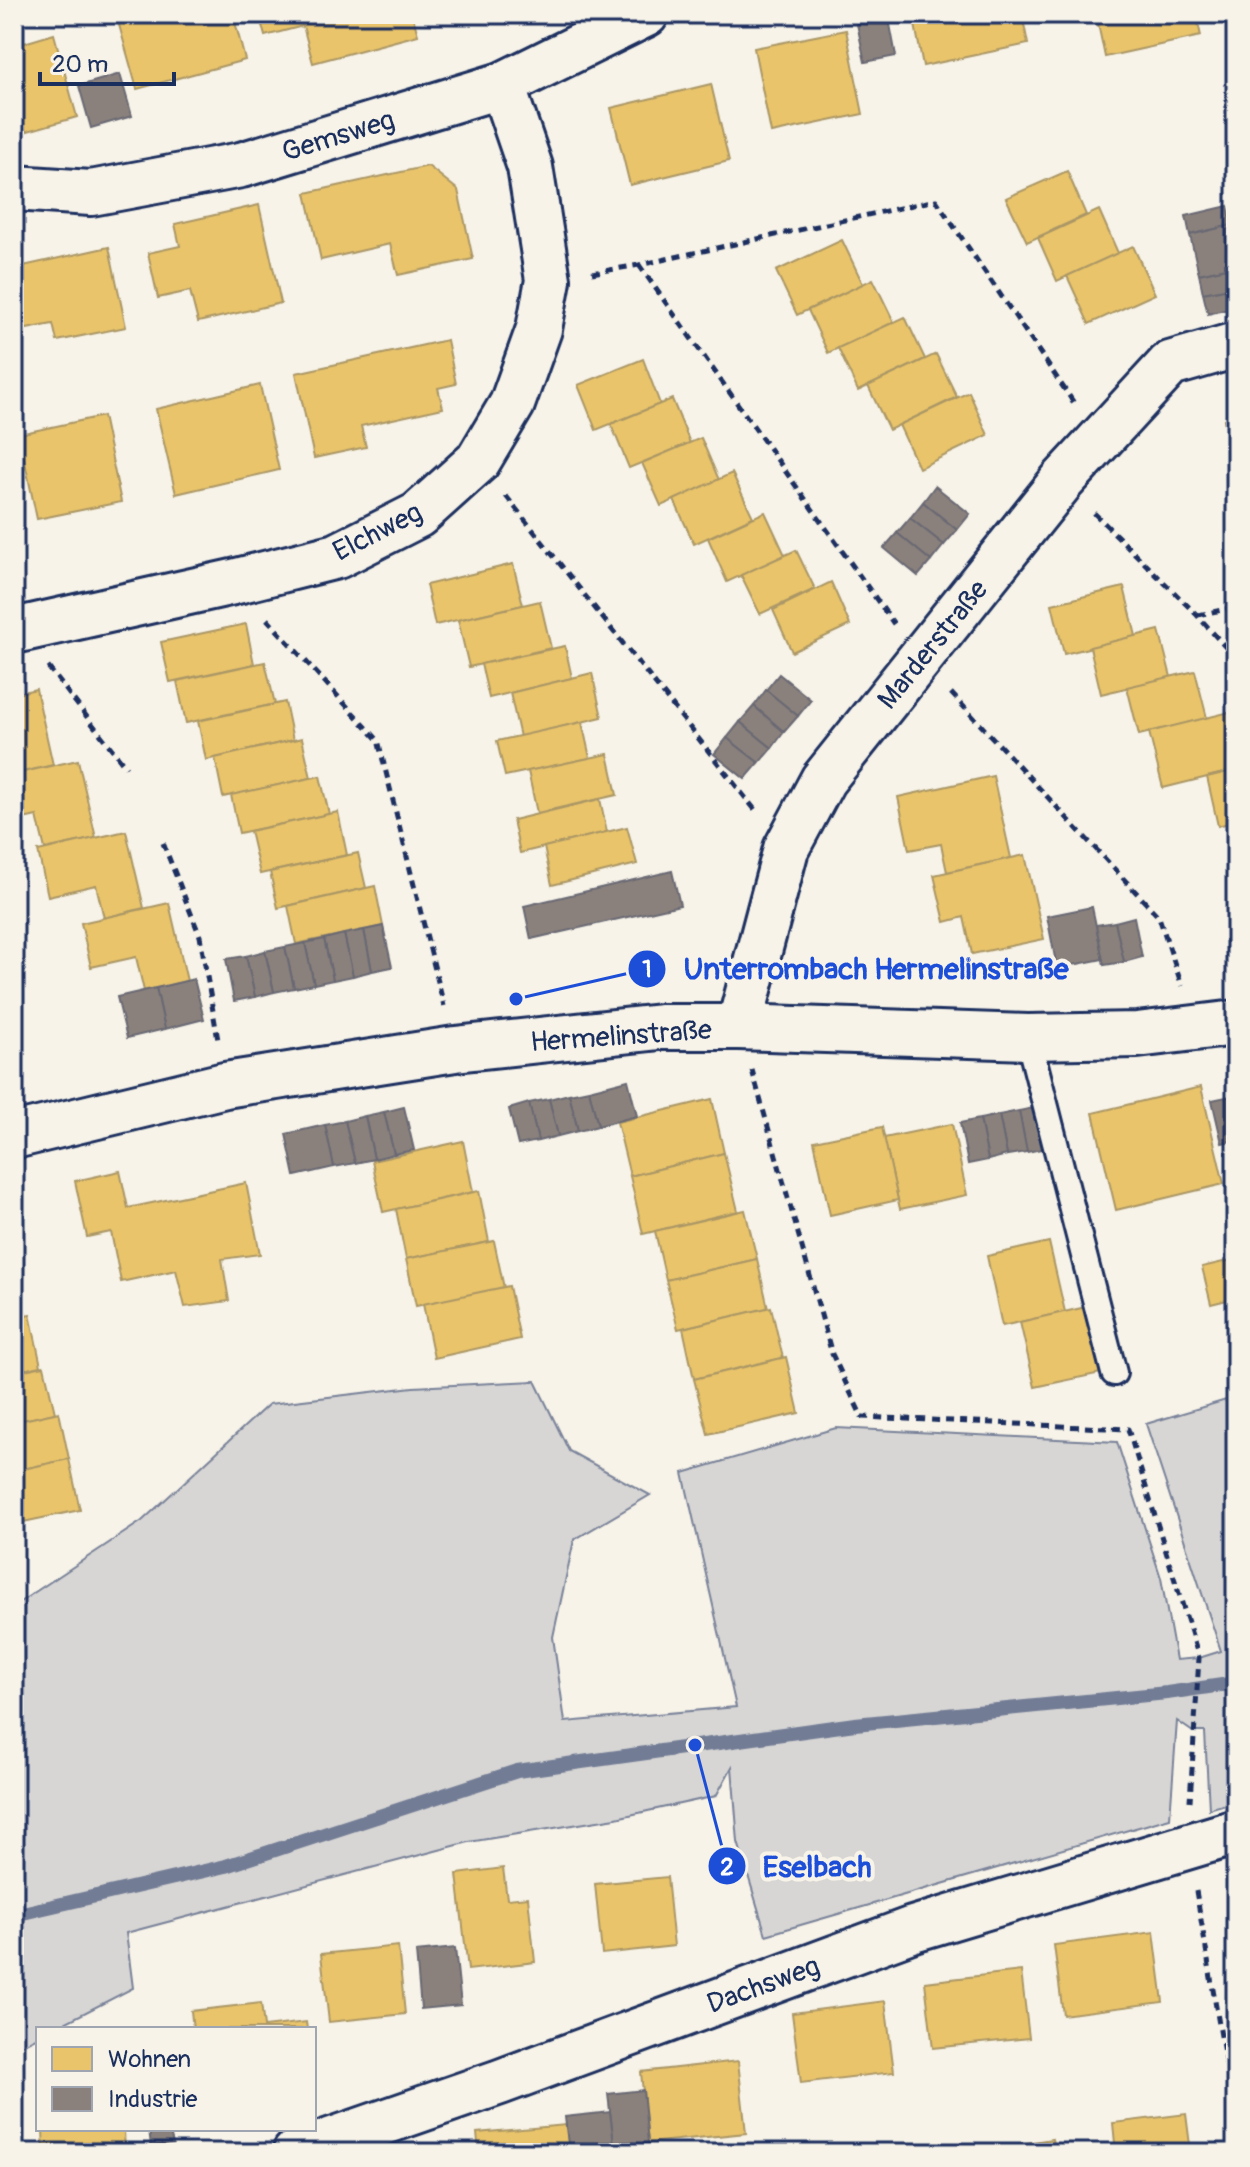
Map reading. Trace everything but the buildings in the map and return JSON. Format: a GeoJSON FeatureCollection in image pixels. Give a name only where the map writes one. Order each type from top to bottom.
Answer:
{"type":"FeatureCollection","features":[{"type":"Feature","properties":{"kind":"street","name":"Gemsweg"},"geometry":{"type":"LineString","coordinates":[[14,188],[91,193],[241,165],[502,85],[646,14]]}},
{"type":"Feature","properties":{"kind":"street","name":"Elchweg"},"geometry":{"type":"LineString","coordinates":[[16,630],[337,556],[418,515],[478,461],[512,404],[539,329],[548,280],[530,167],[502,85]]}},
{"type":"Feature","properties":{"kind":"street","name":"Marderstraße"},"geometry":{"type":"LineString","coordinates":[[739,1027],[786,849],[823,780],[1062,481],[1170,364],[1236,345]]}},
{"type":"Feature","properties":{"kind":"street","name":"Hermelinstraße"},"geometry":{"type":"LineString","coordinates":[[14,1136],[225,1085],[455,1049],[660,1027],[1028,1037],[1137,1035],[1216,1026]]}},
{"type":"Feature","properties":{"kind":"street","name":"Dachsweg"},"geometry":{"type":"LineString","coordinates":[[295,2153],[500,2082],[913,1929],[1236,1832]]}},
{"type":"Feature","properties":{"kind":"lane"},"geometry":{"type":"LineString","coordinates":[[1028,1037],[1114,1373]]}},
{"type":"Feature","properties":{"kind":"path"},"geometry":{"type":"LineString","coordinates":[[548,280],[639,265],[936,200],[1100,439]]}},
{"type":"Feature","properties":{"kind":"path"},"geometry":{"type":"LineString","coordinates":[[639,265],[919,660],[1159,917],[1216,1026]]}},
{"type":"Feature","properties":{"kind":"path"},"geometry":{"type":"LineString","coordinates":[[478,461],[786,849]]}},
{"type":"Feature","properties":{"kind":"path"},"geometry":{"type":"LineString","coordinates":[[1118,536],[1236,659]]}},
{"type":"Feature","properties":{"kind":"path"},"geometry":{"type":"LineString","coordinates":[[233,582],[378,740],[455,1049]]}},
{"type":"Feature","properties":{"kind":"path"},"geometry":{"type":"LineString","coordinates":[[1197,615],[1236,607]]}},
{"type":"Feature","properties":{"kind":"path"},"geometry":{"type":"LineString","coordinates":[[16,630],[126,767]]}},
{"type":"Feature","properties":{"kind":"path"},"geometry":{"type":"LineString","coordinates":[[163,843],[200,936],[225,1085]]}},
{"type":"Feature","properties":{"kind":"path"},"geometry":{"type":"LineString","coordinates":[[739,1027],[832,1354],[862,1417],[1128,1429],[1199,1658],[1188,1845],[1236,2123]]}},
{"type":"Feature","properties":{"kind":"shaded area"},"geometry":{"type":"Polygon","coordinates":[[[535,1381],[569,1451],[650,1495],[574,1540],[553,1637],[565,1722],[736,1707],[683,1473],[836,1428],[1117,1442],[1161,1578],[1176,1660],[1199,1658],[1221,1651],[1146,1424],[1236,1397],[1236,1801],[1209,1809],[1205,1732],[1193,1732],[1177,1721],[1170,1818],[766,1935],[738,1842],[732,1767],[716,1796],[616,1818],[469,1842],[126,1933],[133,1988],[57,2027],[36,2027],[36,2038],[14,2049],[14,1606],[142,1521],[269,1404],[413,1387],[535,1381]]]}},
{"type":"Feature","properties":{"kind":"waterway"},"geometry":{"type":"LineString","coordinates":[[14,1915],[226,1866],[517,1771],[855,1724],[1167,1693],[1236,1683]]}},
{"type":"Feature","properties":{"kind":"place","name":"Unterrombach Hermelinstraße"},"geometry":{"type":"Point","coordinates":[516,999]}},
{"type":"Feature","properties":{"kind":"place","name":"Eselbach"},"geometry":{"type":"Point","coordinates":[695,1745]}}]}
